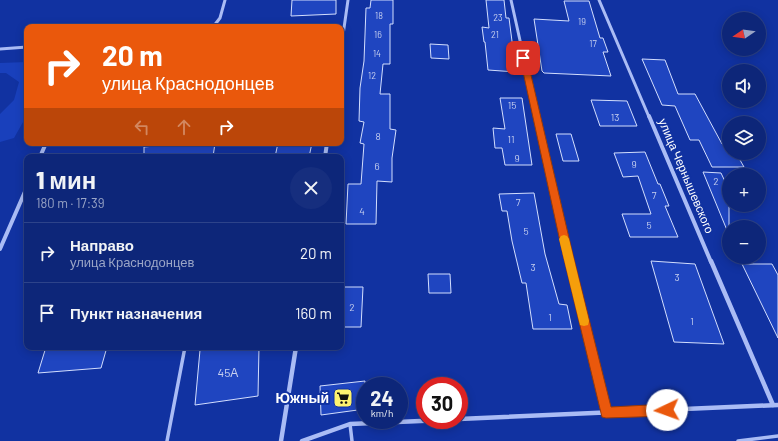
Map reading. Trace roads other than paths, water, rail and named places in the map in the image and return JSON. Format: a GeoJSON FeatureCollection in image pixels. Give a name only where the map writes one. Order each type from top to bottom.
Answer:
{"type":"FeatureCollection","features":[{"type":"Feature","properties":{"kind":"street"},"geometry":{"type":"LineString","coordinates":[[215,24],[220,18],[225,0]]}},
{"type":"Feature","properties":{"kind":"street"},"geometry":{"type":"LineString","coordinates":[[344,28],[348,0]]}},
{"type":"Feature","properties":{"kind":"street"},"geometry":{"type":"LineString","coordinates":[[511,0],[568,255],[606,413]]}},
{"type":"Feature","properties":{"kind":"street","name":"улица Чернышевского"},"geometry":{"type":"LineString","coordinates":[[600,0],[775,405]]}},
{"type":"Feature","properties":{"kind":"street"},"geometry":{"type":"LineString","coordinates":[[0,49],[24,47]]}},
{"type":"Feature","properties":{"kind":"street"},"geometry":{"type":"LineString","coordinates":[[0,249],[24,194]]}},
{"type":"Feature","properties":{"kind":"street"},"geometry":{"type":"LineString","coordinates":[[281,441],[296,350]]}},
{"type":"Feature","properties":{"kind":"street"},"geometry":{"type":"LineString","coordinates":[[468,419],[775,405]]}},
{"type":"Feature","properties":{"kind":"street"},"geometry":{"type":"LineString","coordinates":[[302,441],[350,424],[416,421]]}},
{"type":"Feature","properties":{"kind":"lane"},"geometry":{"type":"LineString","coordinates":[[166,441],[184,350]]}},
{"type":"Feature","properties":{"kind":"lane"},"geometry":{"type":"LineString","coordinates":[[350,424],[352,441]]}},
{"type":"Feature","properties":{"kind":"lane"},"geometry":{"type":"LineString","coordinates":[[738,441],[778,436]]}},
{"type":"Feature","properties":{"kind":"place","name":"Южный"},"geometry":{"type":"Point","coordinates":[343,398]}}]}
